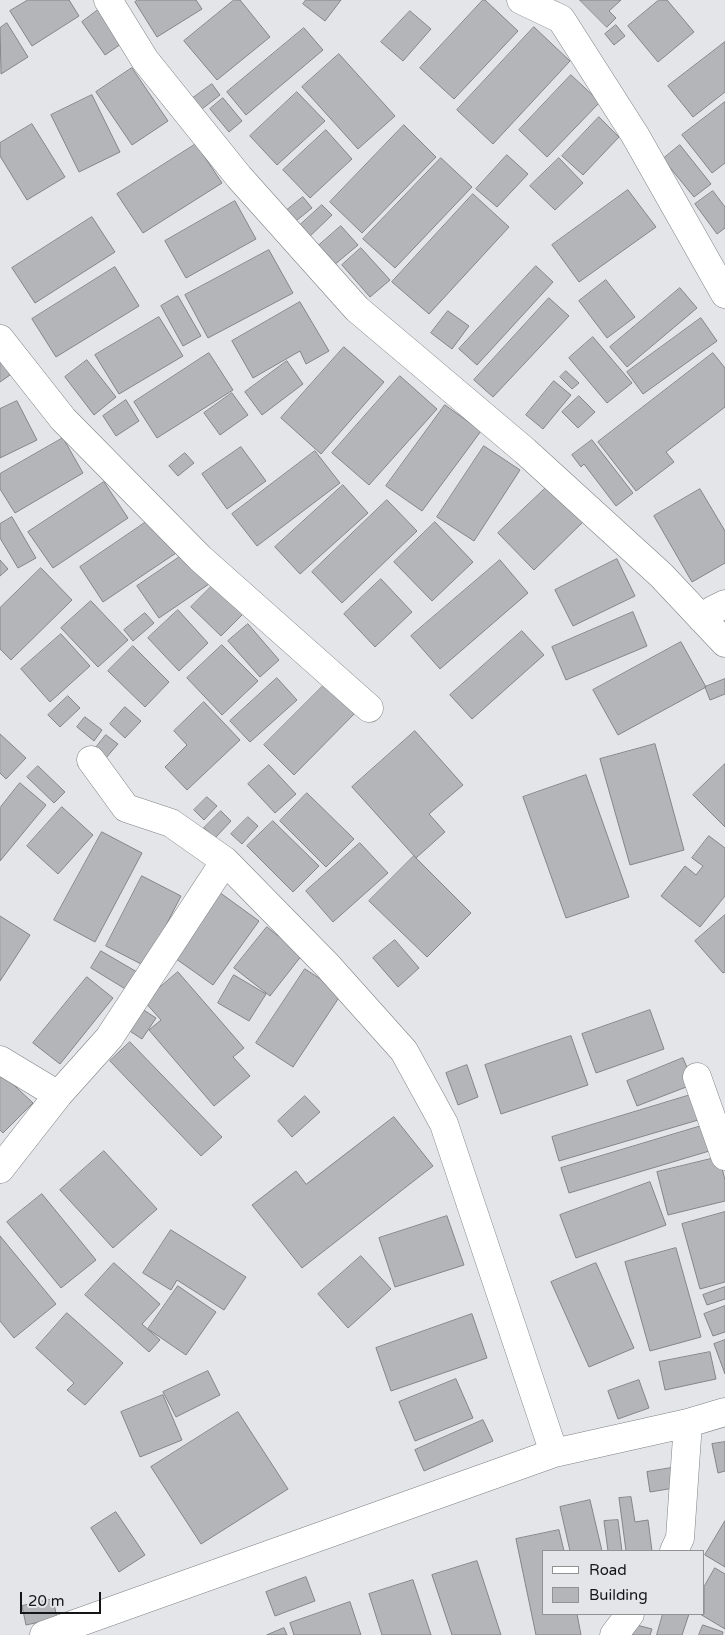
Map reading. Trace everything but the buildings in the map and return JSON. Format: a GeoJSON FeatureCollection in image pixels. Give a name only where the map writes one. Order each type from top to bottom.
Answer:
{"type":"FeatureCollection","features":[{"type":"Feature","properties":{"kind":"street"},"geometry":{"type":"LineString","coordinates":[[108,0],[145,60],[239,177],[358,309],[525,451],[661,575],[725,644]]}},
{"type":"Feature","properties":{"kind":"street"},"geometry":{"type":"LineString","coordinates":[[521,0],[561,19],[635,135],[725,294]]}},
{"type":"Feature","properties":{"kind":"street"},"geometry":{"type":"LineString","coordinates":[[0,339],[63,419],[200,558],[370,708]]}},
{"type":"Feature","properties":{"kind":"street"},"geometry":{"type":"LineString","coordinates":[[702,619],[713,610],[725,604]]}},
{"type":"Feature","properties":{"kind":"street"},"geometry":{"type":"LineString","coordinates":[[91,760],[126,808],[171,823],[225,861],[327,965],[404,1051],[444,1124],[554,1452]]}},
{"type":"Feature","properties":{"kind":"street"},"geometry":{"type":"LineString","coordinates":[[0,1169],[58,1096],[109,1038],[225,861]]}},
{"type":"Feature","properties":{"kind":"street"},"geometry":{"type":"LineString","coordinates":[[0,1060],[58,1096]]}},
{"type":"Feature","properties":{"kind":"street"},"geometry":{"type":"LineString","coordinates":[[698,1077],[725,1156]]}},
{"type":"Feature","properties":{"kind":"street"},"geometry":{"type":"LineString","coordinates":[[44,1635],[554,1452],[688,1423],[725,1412]]}},
{"type":"Feature","properties":{"kind":"street"},"geometry":{"type":"LineString","coordinates":[[674,1550],[680,1538],[688,1423]]}},
{"type":"Feature","properties":{"kind":"street"},"geometry":{"type":"LineString","coordinates":[[614,1635],[629,1615]]}}]}
